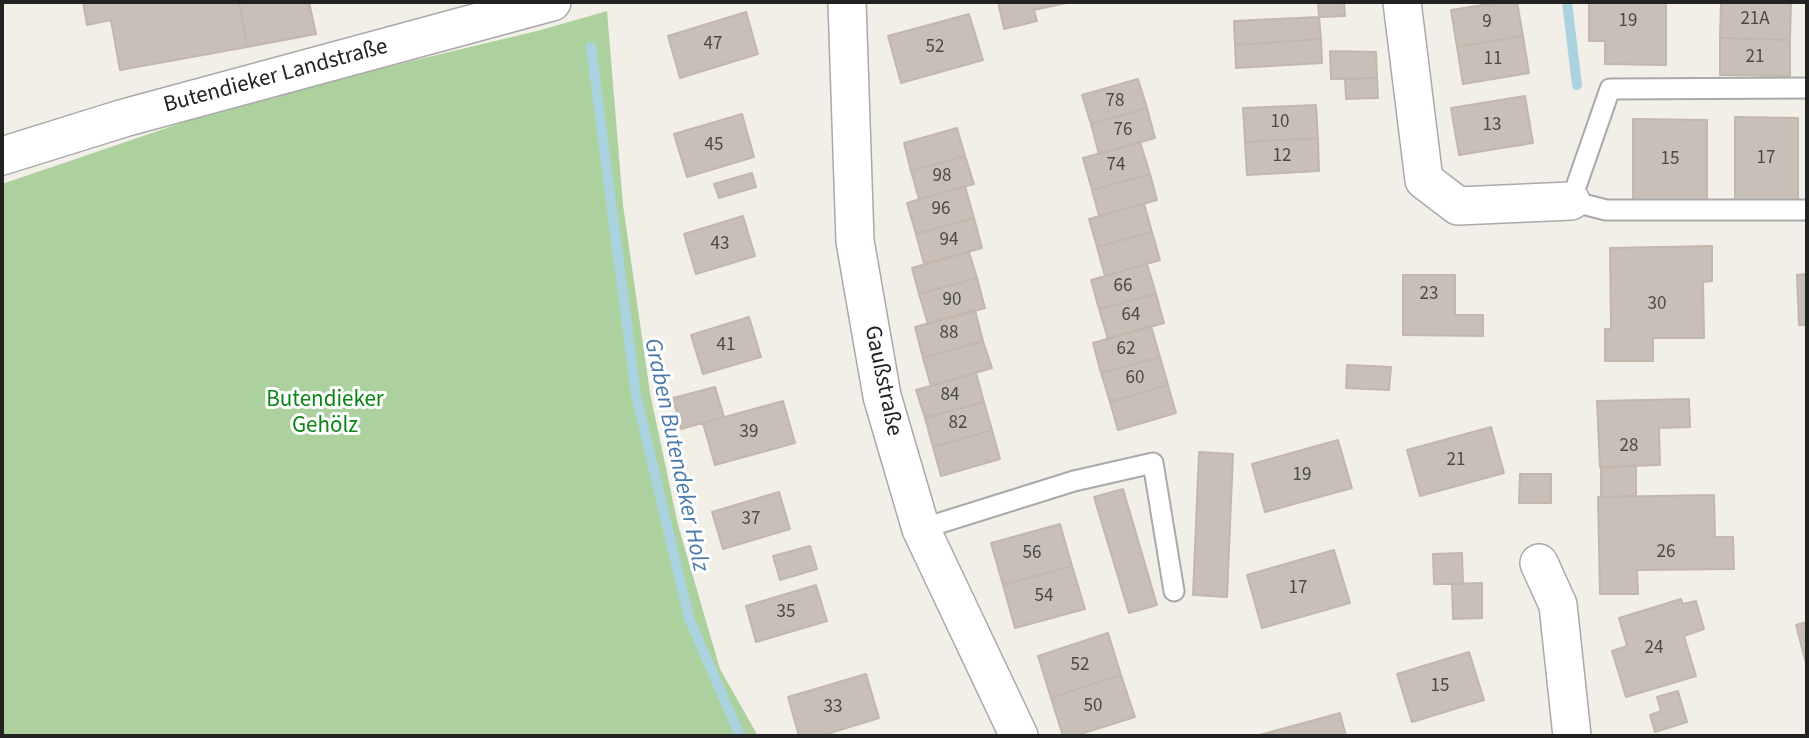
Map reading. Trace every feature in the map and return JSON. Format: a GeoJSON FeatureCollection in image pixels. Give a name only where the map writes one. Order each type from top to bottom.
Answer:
{"type":"FeatureCollection","features":[{"type":"Feature","properties":{"kind":"street","name":"Butendieker Landstraße"},"geometry":{"type":"LineString","coordinates":[[2,156],[124,118],[552,2]]}},
{"type":"Feature","properties":{"kind":"street","name":"Gaußstraße"},"geometry":{"type":"LineString","coordinates":[[847,2],[855,241],[882,396],[921,529],[1019,736]]}},
{"type":"Feature","properties":{"kind":"street"},"geometry":{"type":"LineString","coordinates":[[1402,2],[1424,180],[1458,206],[1571,201]]}},
{"type":"Feature","properties":{"kind":"street"},"geometry":{"type":"LineString","coordinates":[[1539,563],[1558,605],[1572,736]]}},
{"type":"Feature","properties":{"kind":"lane"},"geometry":{"type":"LineString","coordinates":[[1807,88],[1610,89],[1571,201],[1606,210],[1807,210]]}},
{"type":"Feature","properties":{"kind":"lane"},"geometry":{"type":"LineString","coordinates":[[921,529],[1074,481],[1153,463],[1174,591]]}},
{"type":"Feature","properties":{"kind":"green space","name":"Butendieker Gehölz"},"geometry":{"type":"Polygon","coordinates":[[[607,11],[623,205],[650,393],[678,525],[720,669],[758,736],[2,736],[2,184],[249,100],[541,30],[607,11]]]}},
{"type":"Feature","properties":{"kind":"building"},"geometry":{"type":"Polygon","coordinates":[[[83,2],[239,2],[247,47],[120,70],[111,20],[87,25],[83,2]]]}},
{"type":"Feature","properties":{"kind":"building"},"geometry":{"type":"Polygon","coordinates":[[[239,2],[309,2],[316,34],[247,47],[239,2]]]}},
{"type":"Feature","properties":{"kind":"building"},"geometry":{"type":"Polygon","coordinates":[[[998,2],[1071,2],[1034,10],[1037,21],[1004,29],[998,2]]]}},
{"type":"Feature","properties":{"kind":"building"},"geometry":{"type":"Polygon","coordinates":[[[1318,2],[1344,2],[1345,16],[1319,17],[1318,2]]]}},
{"type":"Feature","properties":{"kind":"building"},"geometry":{"type":"Polygon","coordinates":[[[1517,2],[1523,36],[1457,47],[1451,10],[1517,2]]]}},
{"type":"Feature","properties":{"kind":"building"},"geometry":{"type":"Polygon","coordinates":[[[1589,2],[1666,2],[1666,65],[1605,64],[1605,41],[1589,41],[1589,2]]]}},
{"type":"Feature","properties":{"kind":"building"},"geometry":{"type":"Polygon","coordinates":[[[1721,2],[1791,2],[1790,40],[1720,38],[1721,2]]]}},
{"type":"Feature","properties":{"kind":"building"},"geometry":{"type":"Polygon","coordinates":[[[746,12],[758,54],[680,78],[668,36],[746,12]]]}},
{"type":"Feature","properties":{"kind":"building"},"geometry":{"type":"Polygon","coordinates":[[[969,14],[983,60],[901,83],[888,36],[969,14]]]}},
{"type":"Feature","properties":{"kind":"building"},"geometry":{"type":"Polygon","coordinates":[[[1319,17],[1321,39],[1235,45],[1234,21],[1319,17]]]}},
{"type":"Feature","properties":{"kind":"building"},"geometry":{"type":"Polygon","coordinates":[[[1523,36],[1529,73],[1463,84],[1457,47],[1523,36]]]}},
{"type":"Feature","properties":{"kind":"building"},"geometry":{"type":"Polygon","coordinates":[[[1720,38],[1790,40],[1790,76],[1720,75],[1720,38]]]}},
{"type":"Feature","properties":{"kind":"building"},"geometry":{"type":"Polygon","coordinates":[[[1321,39],[1322,63],[1236,68],[1235,45],[1321,39]]]}},
{"type":"Feature","properties":{"kind":"building"},"geometry":{"type":"Polygon","coordinates":[[[1330,51],[1376,52],[1377,78],[1331,79],[1330,51]]]}},
{"type":"Feature","properties":{"kind":"building"},"geometry":{"type":"Polygon","coordinates":[[[1377,78],[1378,98],[1346,99],[1345,79],[1377,78]]]}},
{"type":"Feature","properties":{"kind":"building"},"geometry":{"type":"Polygon","coordinates":[[[1138,79],[1147,108],[1091,124],[1082,95],[1138,79]]]}},
{"type":"Feature","properties":{"kind":"building"},"geometry":{"type":"Polygon","coordinates":[[[1525,96],[1533,143],[1459,155],[1451,108],[1525,96]]]}},
{"type":"Feature","properties":{"kind":"building"},"geometry":{"type":"Polygon","coordinates":[[[1316,105],[1318,138],[1245,142],[1243,108],[1316,105]]]}},
{"type":"Feature","properties":{"kind":"building"},"geometry":{"type":"Polygon","coordinates":[[[1147,108],[1155,138],[1099,154],[1091,124],[1147,108]]]}},
{"type":"Feature","properties":{"kind":"building"},"geometry":{"type":"Polygon","coordinates":[[[742,114],[754,157],[687,177],[674,134],[742,114]]]}},
{"type":"Feature","properties":{"kind":"building"},"geometry":{"type":"Polygon","coordinates":[[[1735,117],[1798,118],[1798,201],[1735,200],[1735,117]]]}},
{"type":"Feature","properties":{"kind":"building"},"geometry":{"type":"Polygon","coordinates":[[[1633,119],[1707,120],[1707,200],[1633,200],[1633,119]]]}},
{"type":"Feature","properties":{"kind":"building"},"geometry":{"type":"Polygon","coordinates":[[[957,128],[965,156],[911,171],[904,143],[957,128]]]}},
{"type":"Feature","properties":{"kind":"building"},"geometry":{"type":"Polygon","coordinates":[[[1318,138],[1319,171],[1247,175],[1245,142],[1318,138]]]}},
{"type":"Feature","properties":{"kind":"building"},"geometry":{"type":"Polygon","coordinates":[[[1140,142],[1150,174],[1092,190],[1083,158],[1140,142]]]}},
{"type":"Feature","properties":{"kind":"building"},"geometry":{"type":"Polygon","coordinates":[[[965,156],[974,184],[919,199],[911,171],[965,156]]]}},
{"type":"Feature","properties":{"kind":"building"},"geometry":{"type":"Polygon","coordinates":[[[752,173],[756,187],[719,198],[714,184],[752,173]]]}},
{"type":"Feature","properties":{"kind":"building"},"geometry":{"type":"Polygon","coordinates":[[[1150,174],[1157,200],[1099,216],[1092,190],[1150,174]]]}},
{"type":"Feature","properties":{"kind":"building"},"geometry":{"type":"Polygon","coordinates":[[[965,186],[974,218],[916,234],[907,203],[965,186]]]}},
{"type":"Feature","properties":{"kind":"building"},"geometry":{"type":"Polygon","coordinates":[[[1144,204],[1152,232],[1097,247],[1089,219],[1144,204]]]}},
{"type":"Feature","properties":{"kind":"building"},"geometry":{"type":"Polygon","coordinates":[[[743,216],[755,256],[696,274],[684,234],[743,216]]]}},
{"type":"Feature","properties":{"kind":"building"},"geometry":{"type":"Polygon","coordinates":[[[974,218],[982,248],[924,264],[916,234],[974,218]]]}},
{"type":"Feature","properties":{"kind":"building"},"geometry":{"type":"Polygon","coordinates":[[[1152,232],[1160,260],[1105,276],[1097,247],[1152,232]]]}},
{"type":"Feature","properties":{"kind":"building"},"geometry":{"type":"Polygon","coordinates":[[[1712,246],[1712,281],[1703,282],[1704,338],[1653,338],[1653,361],[1605,361],[1605,329],[1611,329],[1610,248],[1712,246]]]}},
{"type":"Feature","properties":{"kind":"building"},"geometry":{"type":"Polygon","coordinates":[[[969,252],[977,278],[919,294],[912,268],[969,252]]]}},
{"type":"Feature","properties":{"kind":"building"},"geometry":{"type":"Polygon","coordinates":[[[1147,264],[1156,294],[1099,309],[1091,280],[1147,264]]]}},
{"type":"Feature","properties":{"kind":"building"},"geometry":{"type":"Polygon","coordinates":[[[1807,274],[1807,325],[1799,325],[1797,275],[1807,274]]]}},
{"type":"Feature","properties":{"kind":"building"},"geometry":{"type":"Polygon","coordinates":[[[1403,275],[1455,275],[1455,315],[1483,315],[1483,336],[1403,335],[1403,275]]]}},
{"type":"Feature","properties":{"kind":"building"},"geometry":{"type":"Polygon","coordinates":[[[977,278],[985,308],[928,324],[919,294],[977,278]]]}},
{"type":"Feature","properties":{"kind":"building"},"geometry":{"type":"Polygon","coordinates":[[[1156,294],[1164,323],[1108,339],[1099,309],[1156,294]]]}},
{"type":"Feature","properties":{"kind":"building"},"geometry":{"type":"Polygon","coordinates":[[[975,310],[983,341],[923,358],[915,327],[975,310]]]}},
{"type":"Feature","properties":{"kind":"building"},"geometry":{"type":"Polygon","coordinates":[[[749,317],[761,357],[703,374],[691,335],[749,317]]]}},
{"type":"Feature","properties":{"kind":"building"},"geometry":{"type":"Polygon","coordinates":[[[1151,326],[1160,357],[1101,373],[1093,343],[1151,326]]]}},
{"type":"Feature","properties":{"kind":"building"},"geometry":{"type":"Polygon","coordinates":[[[983,341],[992,368],[931,386],[923,358],[983,341]]]}},
{"type":"Feature","properties":{"kind":"building"},"geometry":{"type":"Polygon","coordinates":[[[1160,357],[1168,385],[1110,402],[1101,373],[1160,357]]]}},
{"type":"Feature","properties":{"kind":"building"},"geometry":{"type":"Polygon","coordinates":[[[1347,365],[1391,367],[1389,390],[1346,388],[1347,365]]]}},
{"type":"Feature","properties":{"kind":"building"},"geometry":{"type":"Polygon","coordinates":[[[976,373],[984,402],[925,418],[916,390],[976,373]]]}},
{"type":"Feature","properties":{"kind":"building"},"geometry":{"type":"Polygon","coordinates":[[[1168,385],[1176,413],[1118,430],[1110,402],[1168,385]]]}},
{"type":"Feature","properties":{"kind":"building"},"geometry":{"type":"Polygon","coordinates":[[[715,387],[724,417],[681,429],[673,398],[715,387]]]}},
{"type":"Feature","properties":{"kind":"building"},"geometry":{"type":"Polygon","coordinates":[[[1689,399],[1690,427],[1659,428],[1660,465],[1600,467],[1597,401],[1689,399]]]}},
{"type":"Feature","properties":{"kind":"building"},"geometry":{"type":"Polygon","coordinates":[[[783,401],[795,443],[715,465],[703,423],[783,401]]]}},
{"type":"Feature","properties":{"kind":"building"},"geometry":{"type":"Polygon","coordinates":[[[984,402],[992,430],[933,447],[925,418],[984,402]]]}},
{"type":"Feature","properties":{"kind":"building"},"geometry":{"type":"Polygon","coordinates":[[[1491,427],[1504,473],[1420,496],[1407,450],[1491,427]]]}},
{"type":"Feature","properties":{"kind":"building"},"geometry":{"type":"Polygon","coordinates":[[[992,430],[1000,459],[941,476],[933,447],[992,430]]]}},
{"type":"Feature","properties":{"kind":"building"},"geometry":{"type":"Polygon","coordinates":[[[1338,440],[1352,488],[1265,512],[1252,464],[1338,440]]]}},
{"type":"Feature","properties":{"kind":"building"},"geometry":{"type":"Polygon","coordinates":[[[1199,452],[1233,454],[1227,597],[1193,595],[1199,452]]]}},
{"type":"Feature","properties":{"kind":"building"},"geometry":{"type":"Polygon","coordinates":[[[1636,466],[1636,496],[1601,497],[1601,467],[1636,466]]]}},
{"type":"Feature","properties":{"kind":"building"},"geometry":{"type":"Polygon","coordinates":[[[1520,474],[1551,474],[1551,503],[1519,503],[1520,474]]]}},
{"type":"Feature","properties":{"kind":"building"},"geometry":{"type":"Polygon","coordinates":[[[1123,489],[1157,605],[1129,613],[1094,497],[1123,489]]]}},
{"type":"Feature","properties":{"kind":"building"},"geometry":{"type":"Polygon","coordinates":[[[779,492],[790,529],[723,549],[712,512],[779,492]]]}},
{"type":"Feature","properties":{"kind":"building"},"geometry":{"type":"Polygon","coordinates":[[[1714,495],[1715,537],[1733,537],[1734,569],[1637,570],[1638,594],[1600,594],[1598,497],[1714,495]]]}},
{"type":"Feature","properties":{"kind":"building"},"geometry":{"type":"Polygon","coordinates":[[[1060,524],[1072,566],[1003,585],[991,543],[1060,524]]]}},
{"type":"Feature","properties":{"kind":"building"},"geometry":{"type":"Polygon","coordinates":[[[810,546],[817,569],[780,580],[773,556],[810,546]]]}},
{"type":"Feature","properties":{"kind":"building"},"geometry":{"type":"Polygon","coordinates":[[[1334,550],[1350,603],[1262,628],[1247,575],[1334,550]]]}},
{"type":"Feature","properties":{"kind":"building"},"geometry":{"type":"Polygon","coordinates":[[[1462,553],[1463,584],[1434,584],[1433,554],[1462,553]]]}},
{"type":"Feature","properties":{"kind":"building"},"geometry":{"type":"Polygon","coordinates":[[[1072,566],[1085,609],[1015,628],[1003,585],[1072,566]]]}},
{"type":"Feature","properties":{"kind":"building"},"geometry":{"type":"Polygon","coordinates":[[[1482,583],[1482,618],[1453,619],[1452,584],[1482,583]]]}},
{"type":"Feature","properties":{"kind":"building"},"geometry":{"type":"Polygon","coordinates":[[[816,585],[827,621],[756,642],[746,606],[816,585]]]}},
{"type":"Feature","properties":{"kind":"building"},"geometry":{"type":"Polygon","coordinates":[[[1681,599],[1683,604],[1696,601],[1704,629],[1684,636],[1696,676],[1626,697],[1612,651],[1627,646],[1619,618],[1681,599]]]}},
{"type":"Feature","properties":{"kind":"building"},"geometry":{"type":"Polygon","coordinates":[[[1807,622],[1807,667],[1796,625],[1807,622]]]}},
{"type":"Feature","properties":{"kind":"building"},"geometry":{"type":"Polygon","coordinates":[[[1108,633],[1121,675],[1051,698],[1038,656],[1108,633]]]}},
{"type":"Feature","properties":{"kind":"building"},"geometry":{"type":"Polygon","coordinates":[[[1469,652],[1484,700],[1412,722],[1397,674],[1469,652]]]}},
{"type":"Feature","properties":{"kind":"building"},"geometry":{"type":"Polygon","coordinates":[[[866,674],[879,718],[820,736],[799,736],[788,697],[866,674]]]}},
{"type":"Feature","properties":{"kind":"building"},"geometry":{"type":"Polygon","coordinates":[[[1121,675],[1135,717],[1074,736],[1063,736],[1051,698],[1121,675]]]}},
{"type":"Feature","properties":{"kind":"building"},"geometry":{"type":"Polygon","coordinates":[[[1678,691],[1687,722],[1655,732],[1650,715],[1661,711],[1657,697],[1678,691]]]}},
{"type":"Feature","properties":{"kind":"building"},"geometry":{"type":"Polygon","coordinates":[[[1340,713],[1346,736],[1256,736],[1340,713]]]}},
{"type":"Feature","properties":{"kind":"waterway"},"geometry":{"type":"LineString","coordinates":[[1567,2],[1577,85]]}},
{"type":"Feature","properties":{"kind":"waterway","name":"Graben Butendeker Holz"},"geometry":{"type":"LineString","coordinates":[[591,47],[636,395],[689,618],[740,736]]}}]}
